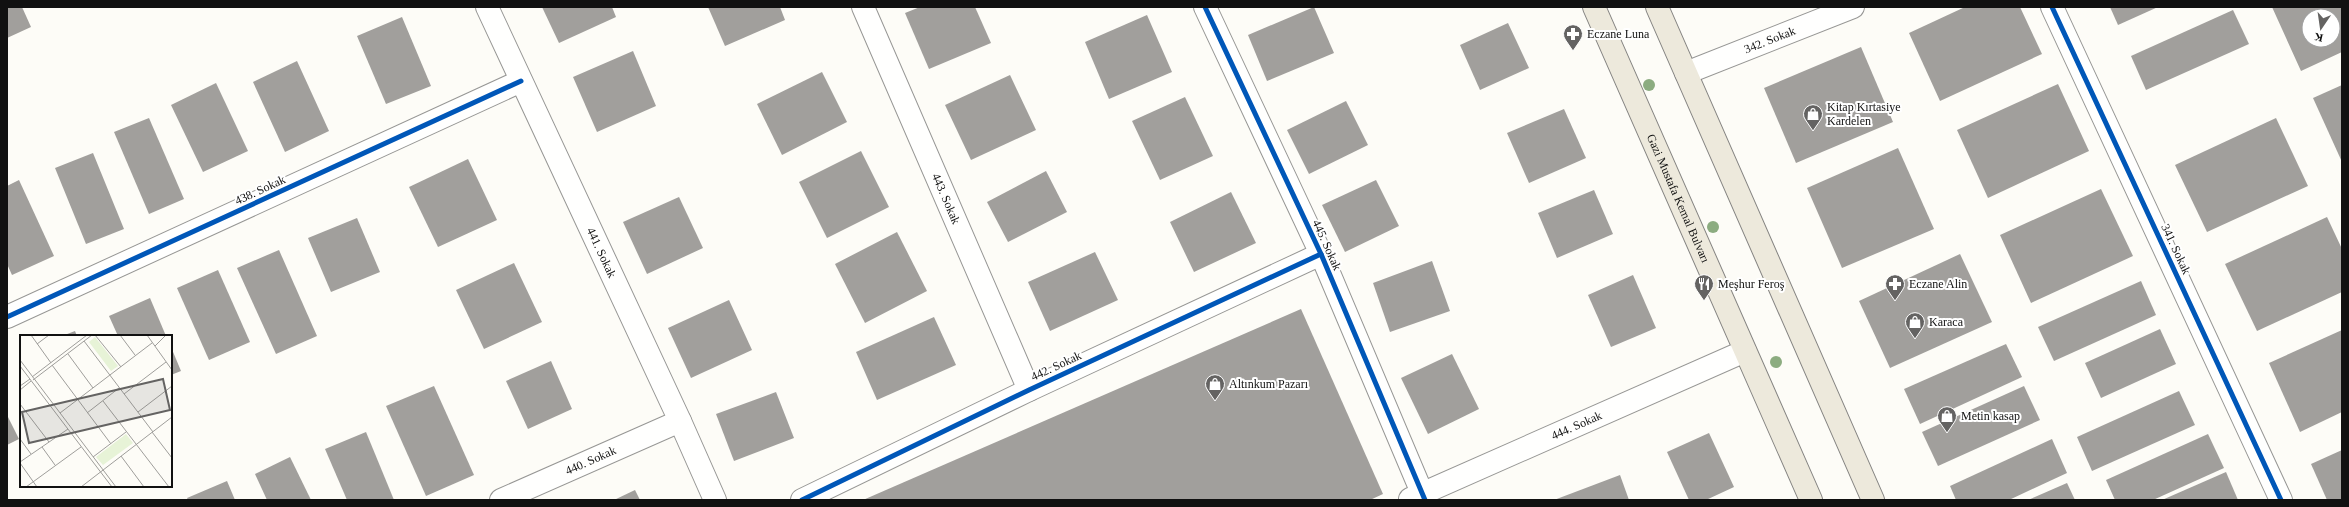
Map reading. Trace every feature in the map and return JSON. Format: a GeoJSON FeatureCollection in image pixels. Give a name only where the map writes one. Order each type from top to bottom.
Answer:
{"type":"FeatureCollection","features":[{"type":"Feature","properties":{"kind":"main road","name":"Gazi Mustafa Kemal Bulvarı"},"geometry":{"type":"LineString","coordinates":[[1594,7],[1711,269],[1745,351],[1811,500]]}},
{"type":"Feature","properties":{"kind":"main road"},"geometry":{"type":"LineString","coordinates":[[1657,7],[1873,500]]}},
{"type":"Feature","properties":{"kind":"street","name":"441. Sokak"},"geometry":{"type":"LineString","coordinates":[[487,7],[680,421],[715,500]]}},
{"type":"Feature","properties":{"kind":"street","name":"443. Sokak"},"geometry":{"type":"LineString","coordinates":[[863,7],[1029,390]]}},
{"type":"Feature","properties":{"kind":"street","name":"445. Sokak"},"geometry":{"type":"LineString","coordinates":[[1205,7],[1321,254],[1419,498]]}},
{"type":"Feature","properties":{"kind":"street","name":"342. Sokak"},"geometry":{"type":"LineString","coordinates":[[1686,73],[1853,7]]}},
{"type":"Feature","properties":{"kind":"street","name":"341. Sokak"},"geometry":{"type":"LineString","coordinates":[[2052,7],[2281,500]]}},
{"type":"Feature","properties":{"kind":"street","name":"438. Sokak"},"geometry":{"type":"LineString","coordinates":[[7,317],[521,81]]}},
{"type":"Feature","properties":{"kind":"street","name":"442. Sokak"},"geometry":{"type":"LineString","coordinates":[[802,500],[1029,390],[1321,254]]}},
{"type":"Feature","properties":{"kind":"street","name":"444. Sokak"},"geometry":{"type":"LineString","coordinates":[[1419,498],[1745,351]]}},
{"type":"Feature","properties":{"kind":"street","name":"440. Sokak"},"geometry":{"type":"LineString","coordinates":[[501,500],[680,421]]}},
{"type":"Feature","properties":{"kind":"building"},"geometry":{"type":"Polygon","coordinates":[[[7,7],[22,7],[31,27],[7,38],[7,7]]]}},
{"type":"Feature","properties":{"kind":"building"},"geometry":{"type":"Polygon","coordinates":[[[542,7],[612,7],[616,17],[559,43],[542,7]]]}},
{"type":"Feature","properties":{"kind":"building"},"geometry":{"type":"Polygon","coordinates":[[[708,7],[780,7],[785,20],[725,46],[708,7]]]}},
{"type":"Feature","properties":{"kind":"building"},"geometry":{"type":"Polygon","coordinates":[[[920,7],[975,7],[991,43],[929,69],[905,13],[920,7]]]}},
{"type":"Feature","properties":{"kind":"building"},"geometry":{"type":"Polygon","coordinates":[[[1314,7],[1334,53],[1267,81],[1248,35],[1314,7]]]}},
{"type":"Feature","properties":{"kind":"building"},"geometry":{"type":"Polygon","coordinates":[[[1965,7],[2020,7],[2042,54],[1940,101],[1909,33],[1965,7]]]}},
{"type":"Feature","properties":{"kind":"building"},"geometry":{"type":"Polygon","coordinates":[[[2110,7],[2158,7],[2118,25],[2110,7]]]}},
{"type":"Feature","properties":{"kind":"building"},"geometry":{"type":"Polygon","coordinates":[[[2272,7],[2342,7],[2342,52],[2301,71],[2272,7]]]}},
{"type":"Feature","properties":{"kind":"building"},"geometry":{"type":"Polygon","coordinates":[[[2233,10],[2249,44],[2146,90],[2131,56],[2233,10]]]}},
{"type":"Feature","properties":{"kind":"building"},"geometry":{"type":"Polygon","coordinates":[[[1147,15],[1172,72],[1109,99],[1085,42],[1147,15]]]}},
{"type":"Feature","properties":{"kind":"building"},"geometry":{"type":"Polygon","coordinates":[[[402,17],[431,86],[386,104],[357,36],[402,17]]]}},
{"type":"Feature","properties":{"kind":"building"},"geometry":{"type":"Polygon","coordinates":[[[1508,23],[1529,68],[1480,90],[1460,45],[1508,23]]]}},
{"type":"Feature","properties":{"kind":"building"},"geometry":{"type":"Polygon","coordinates":[[[1861,47],[1893,122],[1796,163],[1764,88],[1861,47]]]}},
{"type":"Feature","properties":{"kind":"building"},"geometry":{"type":"Polygon","coordinates":[[[633,51],[656,106],[597,132],[573,77],[633,51]]]}},
{"type":"Feature","properties":{"kind":"building"},"geometry":{"type":"Polygon","coordinates":[[[297,61],[329,131],[285,152],[253,82],[297,61]]]}},
{"type":"Feature","properties":{"kind":"building"},"geometry":{"type":"Polygon","coordinates":[[[822,72],[847,122],[782,155],[757,104],[822,72]]]}},
{"type":"Feature","properties":{"kind":"building"},"geometry":{"type":"Polygon","coordinates":[[[1010,75],[1036,130],[971,160],[945,105],[1010,75]]]}},
{"type":"Feature","properties":{"kind":"building"},"geometry":{"type":"Polygon","coordinates":[[[216,83],[248,151],[203,172],[171,105],[216,83]]]}},
{"type":"Feature","properties":{"kind":"building"},"geometry":{"type":"Polygon","coordinates":[[[2058,84],[2089,151],[1988,198],[1957,130],[2058,84]]]}},
{"type":"Feature","properties":{"kind":"building"},"geometry":{"type":"Polygon","coordinates":[[[2342,85],[2342,162],[2313,98],[2342,85]]]}},
{"type":"Feature","properties":{"kind":"building"},"geometry":{"type":"Polygon","coordinates":[[[1185,97],[1213,156],[1160,180],[1132,121],[1185,97]]]}},
{"type":"Feature","properties":{"kind":"building"},"geometry":{"type":"Polygon","coordinates":[[[1346,101],[1368,145],[1309,174],[1287,130],[1346,101]]]}},
{"type":"Feature","properties":{"kind":"building"},"geometry":{"type":"Polygon","coordinates":[[[1564,109],[1586,158],[1529,183],[1507,133],[1564,109]]]}},
{"type":"Feature","properties":{"kind":"building"},"geometry":{"type":"Polygon","coordinates":[[[149,118],[184,199],[149,214],[114,132],[149,118]]]}},
{"type":"Feature","properties":{"kind":"building"},"geometry":{"type":"Polygon","coordinates":[[[2276,118],[2308,186],[2207,232],[2175,165],[2276,118]]]}},
{"type":"Feature","properties":{"kind":"building"},"geometry":{"type":"Polygon","coordinates":[[[1898,148],[1934,229],[1842,268],[1807,188],[1898,148]]]}},
{"type":"Feature","properties":{"kind":"building"},"geometry":{"type":"Polygon","coordinates":[[[861,151],[889,207],[827,238],[799,182],[861,151]]]}},
{"type":"Feature","properties":{"kind":"building"},"geometry":{"type":"Polygon","coordinates":[[[93,153],[124,229],[86,244],[55,168],[93,153]]]}},
{"type":"Feature","properties":{"kind":"building"},"geometry":{"type":"Polygon","coordinates":[[[468,159],[497,220],[438,247],[409,187],[468,159]]]}},
{"type":"Feature","properties":{"kind":"building"},"geometry":{"type":"Polygon","coordinates":[[[1046,171],[1067,212],[1008,242],[987,202],[1046,171]]]}},
{"type":"Feature","properties":{"kind":"building"},"geometry":{"type":"Polygon","coordinates":[[[19,180],[54,256],[12,275],[7,264],[7,186],[19,180]]]}},
{"type":"Feature","properties":{"kind":"building"},"geometry":{"type":"Polygon","coordinates":[[[1376,180],[1399,226],[1345,252],[1322,205],[1376,180]]]}},
{"type":"Feature","properties":{"kind":"building"},"geometry":{"type":"Polygon","coordinates":[[[2101,189],[2133,256],[2031,303],[2000,235],[2101,189]]]}},
{"type":"Feature","properties":{"kind":"building"},"geometry":{"type":"Polygon","coordinates":[[[1594,190],[1613,234],[1557,258],[1538,213],[1594,190]]]}},
{"type":"Feature","properties":{"kind":"building"},"geometry":{"type":"Polygon","coordinates":[[[1231,192],[1256,243],[1194,272],[1170,222],[1231,192]]]}},
{"type":"Feature","properties":{"kind":"building"},"geometry":{"type":"Polygon","coordinates":[[[679,197],[703,248],[647,274],[623,222],[679,197]]]}},
{"type":"Feature","properties":{"kind":"building"},"geometry":{"type":"Polygon","coordinates":[[[2327,217],[2342,249],[2342,292],[2257,331],[2225,264],[2327,217]]]}},
{"type":"Feature","properties":{"kind":"building"},"geometry":{"type":"Polygon","coordinates":[[[357,218],[380,272],[331,292],[308,238],[357,218]]]}},
{"type":"Feature","properties":{"kind":"building"},"geometry":{"type":"Polygon","coordinates":[[[897,232],[927,291],[865,323],[835,264],[897,232]]]}},
{"type":"Feature","properties":{"kind":"building"},"geometry":{"type":"Polygon","coordinates":[[[279,250],[317,336],[276,354],[237,268],[279,250]]]}},
{"type":"Feature","properties":{"kind":"building"},"geometry":{"type":"Polygon","coordinates":[[[1095,252],[1118,300],[1050,331],[1028,282],[1095,252]]]}},
{"type":"Feature","properties":{"kind":"building"},"geometry":{"type":"Polygon","coordinates":[[[1960,254],[1992,322],[1890,368],[1859,301],[1960,254]]]}},
{"type":"Feature","properties":{"kind":"building"},"geometry":{"type":"Polygon","coordinates":[[[1432,261],[1450,311],[1390,332],[1373,283],[1432,261]]]}},
{"type":"Feature","properties":{"kind":"building"},"geometry":{"type":"Polygon","coordinates":[[[514,263],[542,322],[484,349],[456,290],[514,263]]]}},
{"type":"Feature","properties":{"kind":"building"},"geometry":{"type":"Polygon","coordinates":[[[218,270],[250,342],[209,360],[177,288],[218,270]]]}},
{"type":"Feature","properties":{"kind":"building"},"geometry":{"type":"Polygon","coordinates":[[[1633,275],[1656,328],[1611,347],[1588,295],[1633,275]]]}},
{"type":"Feature","properties":{"kind":"building"},"geometry":{"type":"Polygon","coordinates":[[[2141,281],[2156,315],[2054,361],[2038,327],[2141,281]]]}},
{"type":"Feature","properties":{"kind":"building"},"geometry":{"type":"Polygon","coordinates":[[[150,298],[166,335],[118,335],[109,316],[150,298]]]}},
{"type":"Feature","properties":{"kind":"building"},"geometry":{"type":"Polygon","coordinates":[[[729,300],[752,350],[691,378],[668,328],[729,300]]]}},
{"type":"Feature","properties":{"kind":"building","name":"Altınkum Pazarı"},"geometry":{"type":"Polygon","coordinates":[[[1301,309],[1383,494],[1370,500],[863,500],[1301,309]]]}},
{"type":"Feature","properties":{"kind":"building"},"geometry":{"type":"Polygon","coordinates":[[[934,317],[956,365],[877,400],[856,352],[934,317]]]}},
{"type":"Feature","properties":{"kind":"building"},"geometry":{"type":"Polygon","coordinates":[[[2160,329],[2176,364],[2101,398],[2085,363],[2160,329]]]}},
{"type":"Feature","properties":{"kind":"building"},"geometry":{"type":"Polygon","coordinates":[[[2342,330],[2342,412],[2300,432],[2269,363],[2342,330]]]}},
{"type":"Feature","properties":{"kind":"building"},"geometry":{"type":"Polygon","coordinates":[[[75,331],[77,335],[65,335],[75,331]]]}},
{"type":"Feature","properties":{"kind":"building"},"geometry":{"type":"Polygon","coordinates":[[[2006,344],[2022,377],[1920,424],[1904,389],[2006,344]]]}},
{"type":"Feature","properties":{"kind":"building"},"geometry":{"type":"Polygon","coordinates":[[[172,349],[181,371],[172,375],[172,349]]]}},
{"type":"Feature","properties":{"kind":"building"},"geometry":{"type":"Polygon","coordinates":[[[1452,354],[1479,409],[1428,434],[1401,378],[1452,354]]]}},
{"type":"Feature","properties":{"kind":"building"},"geometry":{"type":"Polygon","coordinates":[[[551,361],[572,409],[528,429],[506,381],[551,361]]]}},
{"type":"Feature","properties":{"kind":"building"},"geometry":{"type":"Polygon","coordinates":[[[434,386],[474,475],[426,496],[386,406],[434,386]]]}},
{"type":"Feature","properties":{"kind":"building"},"geometry":{"type":"Polygon","coordinates":[[[2024,386],[2040,420],[1938,466],[1922,432],[2024,386]]]}},
{"type":"Feature","properties":{"kind":"building"},"geometry":{"type":"Polygon","coordinates":[[[2179,391],[2195,425],[2092,471],[2077,437],[2179,391]]]}},
{"type":"Feature","properties":{"kind":"building"},"geometry":{"type":"Polygon","coordinates":[[[776,392],[794,438],[734,461],[716,414],[776,392]]]}},
{"type":"Feature","properties":{"kind":"building"},"geometry":{"type":"Polygon","coordinates":[[[7,415],[19,439],[7,445],[7,415]]]}},
{"type":"Feature","properties":{"kind":"building"},"geometry":{"type":"Polygon","coordinates":[[[366,432],[394,500],[347,500],[325,449],[366,432]]]}},
{"type":"Feature","properties":{"kind":"building"},"geometry":{"type":"Polygon","coordinates":[[[1709,433],[1734,487],[1706,500],[1689,500],[1667,452],[1709,433]]]}},
{"type":"Feature","properties":{"kind":"building"},"geometry":{"type":"Polygon","coordinates":[[[2208,434],[2224,468],[2153,500],[2115,500],[2106,480],[2208,434]]]}},
{"type":"Feature","properties":{"kind":"building"},"geometry":{"type":"Polygon","coordinates":[[[2052,439],[2067,473],[2009,500],[1956,500],[1950,486],[2052,439]]]}},
{"type":"Feature","properties":{"kind":"building"},"geometry":{"type":"Polygon","coordinates":[[[2342,450],[2342,500],[2327,500],[2311,464],[2342,450]]]}},
{"type":"Feature","properties":{"kind":"building"},"geometry":{"type":"Polygon","coordinates":[[[290,457],[311,500],[267,500],[255,474],[290,457]]]}},
{"type":"Feature","properties":{"kind":"building"},"geometry":{"type":"Polygon","coordinates":[[[2226,472],[2238,500],[2162,500],[2226,472]]]}},
{"type":"Feature","properties":{"kind":"building"},"geometry":{"type":"Polygon","coordinates":[[[1620,475],[1629,500],[1554,500],[1620,475]]]}},
{"type":"Feature","properties":{"kind":"building"},"geometry":{"type":"Polygon","coordinates":[[[227,481],[235,500],[188,500],[187,498],[227,481]]]}},
{"type":"Feature","properties":{"kind":"building"},"geometry":{"type":"Polygon","coordinates":[[[2067,483],[2075,500],[2028,500],[2067,483]]]}},
{"type":"Feature","properties":{"kind":"building"},"geometry":{"type":"Polygon","coordinates":[[[635,490],[640,500],[614,500],[635,490]]]}},
{"type":"Feature","properties":{"kind":"cycle path"},"geometry":{"type":"LineString","coordinates":[[1205,7],[1321,254],[1425,500]]}},
{"type":"Feature","properties":{"kind":"cycle path"},"geometry":{"type":"LineString","coordinates":[[2052,7],[2281,500]]}},
{"type":"Feature","properties":{"kind":"cycle path"},"geometry":{"type":"LineString","coordinates":[[7,317],[521,81]]}},
{"type":"Feature","properties":{"kind":"cycle path"},"geometry":{"type":"LineString","coordinates":[[802,500],[1029,390],[1321,254]]}},
{"type":"Feature","properties":{"kind":"place","name":"Eczane Luna"},"geometry":{"type":"Point","coordinates":[1573,51]}},
{"type":"Feature","properties":{"kind":"place","name":"Kitap Kırtasiye Kardelen"},"geometry":{"type":"Point","coordinates":[1813,131]}},
{"type":"Feature","properties":{"kind":"place","name":"Meşhur Feroş"},"geometry":{"type":"Point","coordinates":[1704,301]}},
{"type":"Feature","properties":{"kind":"place","name":"Eczane Alin"},"geometry":{"type":"Point","coordinates":[1895,301]}},
{"type":"Feature","properties":{"kind":"place","name":"Karaca"},"geometry":{"type":"Point","coordinates":[1915,339]}},
{"type":"Feature","properties":{"kind":"place","name":"Altınkum Pazarı"},"geometry":{"type":"Point","coordinates":[1215,401]}},
{"type":"Feature","properties":{"kind":"place","name":"Metin kasap"},"geometry":{"type":"Point","coordinates":[1947,433]}}]}
